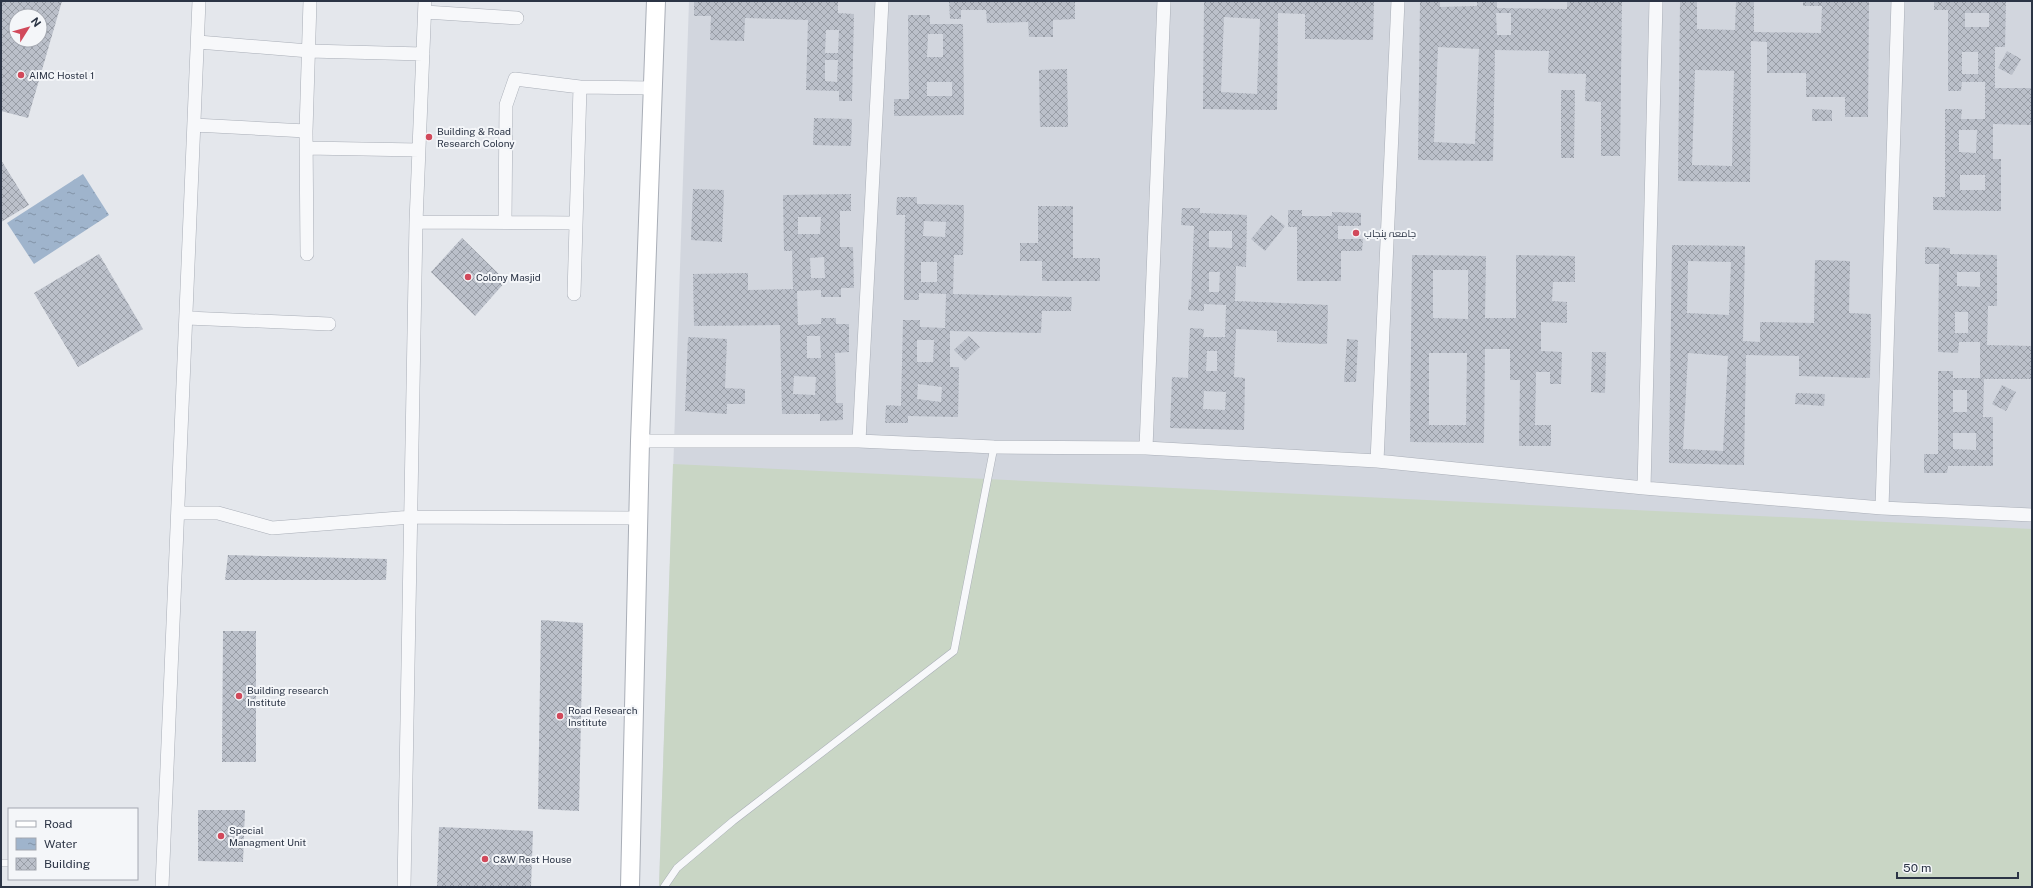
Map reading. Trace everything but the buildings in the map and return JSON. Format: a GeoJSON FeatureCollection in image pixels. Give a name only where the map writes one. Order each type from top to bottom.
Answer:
{"type":"FeatureCollection","features":[{"type":"Feature","properties":{"kind":"street"},"geometry":{"type":"LineString","coordinates":[[162,887],[200,1]]}},
{"type":"Feature","properties":{"kind":"street"},"geometry":{"type":"LineString","coordinates":[[307,254],[306,131],[310,1]]}},
{"type":"Feature","properties":{"kind":"street"},"geometry":{"type":"LineString","coordinates":[[630,887],[640,441],[656,1]]}},
{"type":"Feature","properties":{"kind":"street"},"geometry":{"type":"LineString","coordinates":[[859,441],[882,1]]}},
{"type":"Feature","properties":{"kind":"street"},"geometry":{"type":"LineString","coordinates":[[1146,448],[1164,1]]}},
{"type":"Feature","properties":{"kind":"street"},"geometry":{"type":"LineString","coordinates":[[1377,461],[1398,1]]}},
{"type":"Feature","properties":{"kind":"street"},"geometry":{"type":"LineString","coordinates":[[1644,488],[1656,1]]}},
{"type":"Feature","properties":{"kind":"street"},"geometry":{"type":"LineString","coordinates":[[1882,508],[1898,1]]}},
{"type":"Feature","properties":{"kind":"street"},"geometry":{"type":"LineString","coordinates":[[404,887],[412,517],[416,222],[425,6],[516,18]]}},
{"type":"Feature","properties":{"kind":"street"},"geometry":{"type":"LineString","coordinates":[[198,42],[308,51],[422,54]]}},
{"type":"Feature","properties":{"kind":"street"},"geometry":{"type":"LineString","coordinates":[[505,222],[506,105],[515,79],[580,87],[653,88]]}},
{"type":"Feature","properties":{"kind":"street"},"geometry":{"type":"LineString","coordinates":[[574,294],[580,87]]}},
{"type":"Feature","properties":{"kind":"street"},"geometry":{"type":"LineString","coordinates":[[194,125],[306,131]]}},
{"type":"Feature","properties":{"kind":"street"},"geometry":{"type":"LineString","coordinates":[[306,148],[419,150]]}},
{"type":"Feature","properties":{"kind":"street"},"geometry":{"type":"LineString","coordinates":[[416,222],[576,223]]}},
{"type":"Feature","properties":{"kind":"street"},"geometry":{"type":"LineString","coordinates":[[187,318],[329,324]]}},
{"type":"Feature","properties":{"kind":"street"},"geometry":{"type":"LineString","coordinates":[[640,441],[859,441],[994,447],[1146,448],[1377,461],[1644,488],[1882,508],[2032,515]]}},
{"type":"Feature","properties":{"kind":"street"},"geometry":{"type":"LineString","coordinates":[[179,513],[218,513],[272,528],[412,517],[639,518]]}},
{"type":"Feature","properties":{"kind":"lane"},"geometry":{"type":"LineString","coordinates":[[664,887],[677,868],[733,821],[954,651],[994,447]]}},
{"type":"Feature","properties":{"kind":"shaded area","name":"جامعہ پنجاب"},"geometry":{"type":"Polygon","coordinates":[[[689,1],[2032,1],[2032,887],[659,887],[689,1]]]}},
{"type":"Feature","properties":{"kind":"green space"},"geometry":{"type":"Polygon","coordinates":[[[673,464],[2032,529],[2032,887],[659,887],[673,464]]]}},
{"type":"Feature","properties":{"kind":"water"},"geometry":{"type":"Polygon","coordinates":[[[83,174],[109,215],[34,264],[7,223],[83,174]]]}},
{"type":"Feature","properties":{"kind":"place","name":"AIMC Hostel 1"},"geometry":{"type":"Point","coordinates":[21,75]}},
{"type":"Feature","properties":{"kind":"place","name":"Building & Road Research Colony"},"geometry":{"type":"Point","coordinates":[429,137]}},
{"type":"Feature","properties":{"kind":"place","name":"جامعہ پنجاب"},"geometry":{"type":"Point","coordinates":[1356,233]}},
{"type":"Feature","properties":{"kind":"place","name":"Colony Masjid"},"geometry":{"type":"Point","coordinates":[468,277]}},
{"type":"Feature","properties":{"kind":"place","name":"Building research Institute"},"geometry":{"type":"Point","coordinates":[239,696]}},
{"type":"Feature","properties":{"kind":"place","name":"Road Research Institute"},"geometry":{"type":"Point","coordinates":[560,716]}},
{"type":"Feature","properties":{"kind":"place","name":"Special Managment Unit"},"geometry":{"type":"Point","coordinates":[221,836]}},
{"type":"Feature","properties":{"kind":"place","name":"C&W Rest House"},"geometry":{"type":"Point","coordinates":[485,859]}}]}
